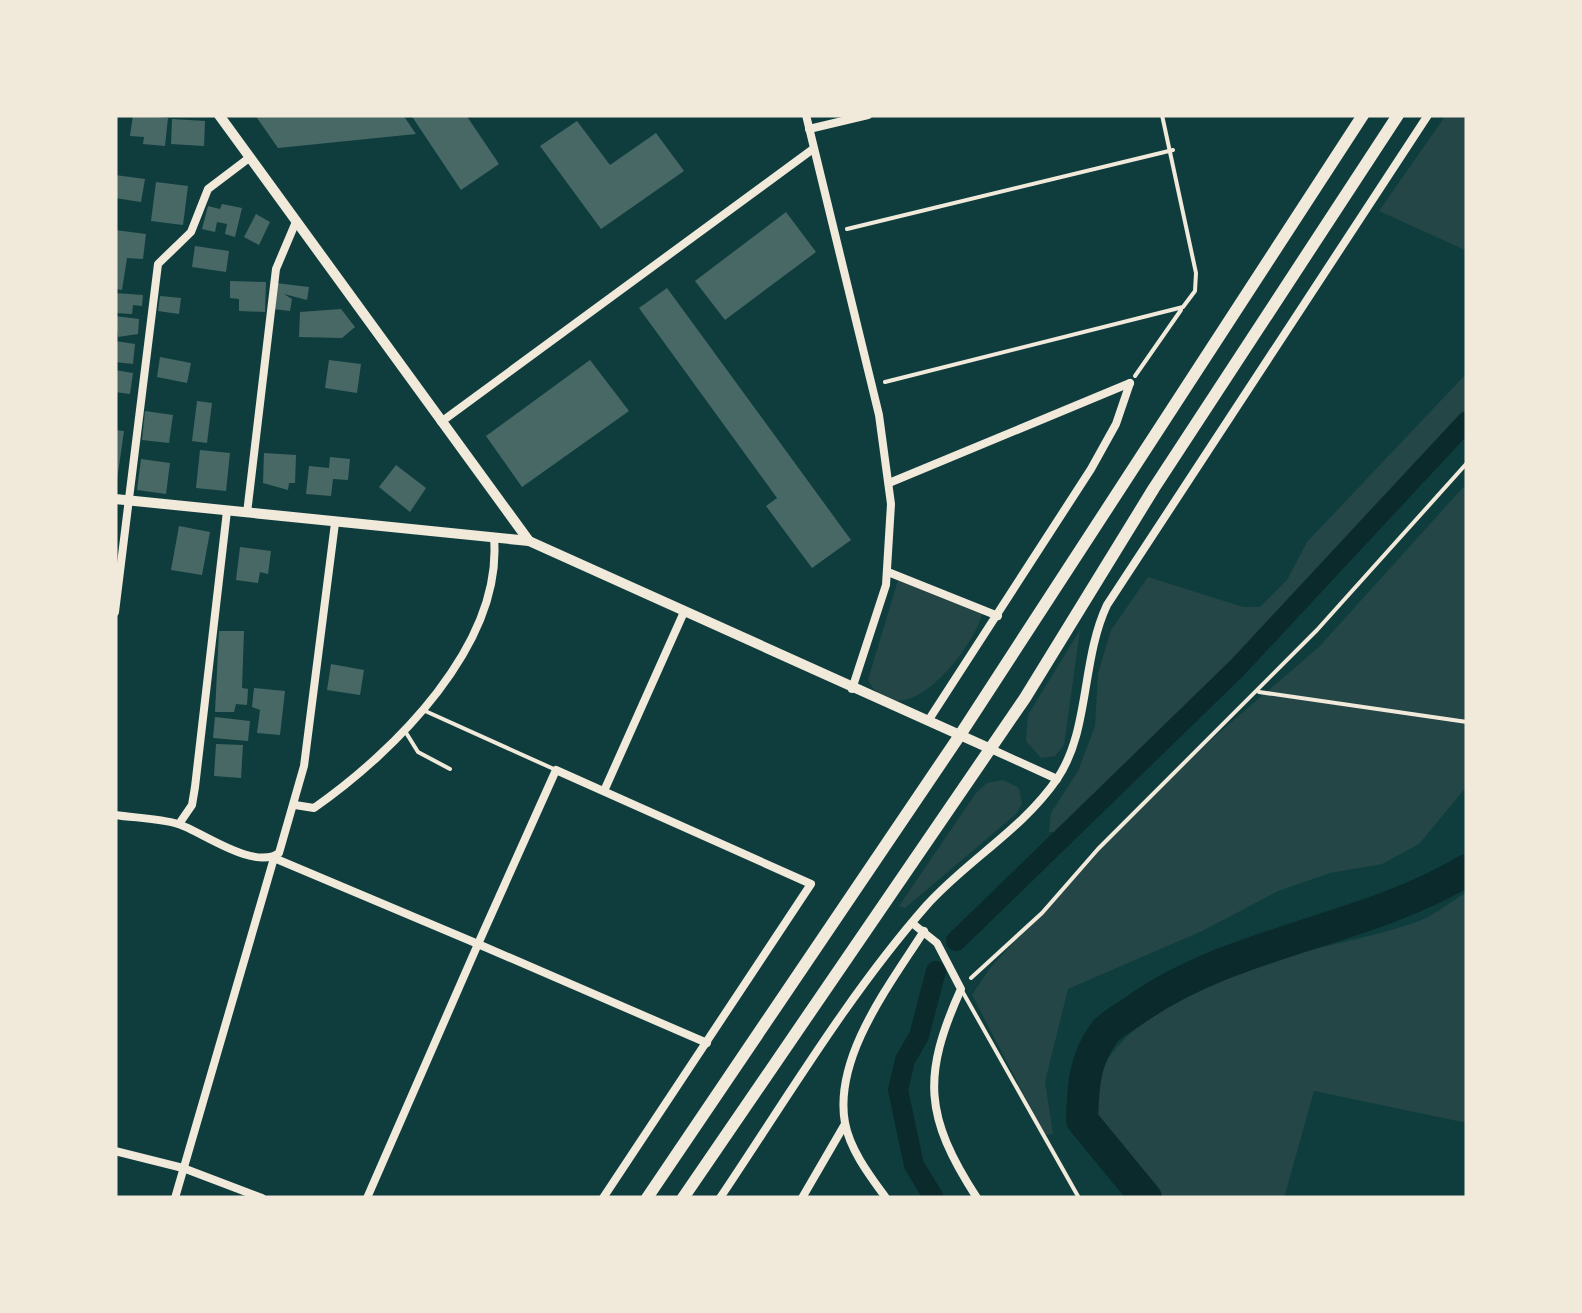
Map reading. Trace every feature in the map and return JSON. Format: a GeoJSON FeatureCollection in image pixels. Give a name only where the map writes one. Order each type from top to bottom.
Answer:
{"type":"FeatureCollection","features":[{"type":"Feature","properties":{"kind":"main road"},"geometry":{"type":"LineString","coordinates":[[647,1198],[960,735],[1363,115]]}},
{"type":"Feature","properties":{"kind":"main road"},"geometry":{"type":"LineString","coordinates":[[683,1198],[991,748],[1154,488],[1398,115]]}},
{"type":"Feature","properties":{"kind":"street"},"geometry":{"type":"LineString","coordinates":[[212,115],[220,115],[439,423],[529,542]]}},
{"type":"Feature","properties":{"kind":"street"},"geometry":{"type":"LineString","coordinates":[[806,115],[871,386],[889,483],[888,572],[852,689]]}},
{"type":"Feature","properties":{"kind":"street"},"geometry":{"type":"LineString","coordinates":[[809,130],[868,115]]}},
{"type":"Feature","properties":{"kind":"street"},"geometry":{"type":"LineString","coordinates":[[720,1198],[912,923],[1057,779],[1076,736],[1092,638],[1107,605],[1428,115]]}},
{"type":"Feature","properties":{"kind":"street"},"geometry":{"type":"LineString","coordinates":[[439,423],[812,149]]}},
{"type":"Feature","properties":{"kind":"street"},"geometry":{"type":"LineString","coordinates":[[115,612],[158,264],[191,232],[208,189],[249,158]]}},
{"type":"Feature","properties":{"kind":"street"},"geometry":{"type":"LineString","coordinates":[[247,513],[276,269],[296,224]]}},
{"type":"Feature","properties":{"kind":"street"},"geometry":{"type":"LineString","coordinates":[[928,721],[1090,469],[1116,424],[1130,384]]}},
{"type":"Feature","properties":{"kind":"street"},"geometry":{"type":"LineString","coordinates":[[889,483],[1130,384]]}},
{"type":"Feature","properties":{"kind":"street"},"geometry":{"type":"LineString","coordinates":[[115,499],[529,542],[1057,779]]}},
{"type":"Feature","properties":{"kind":"street"},"geometry":{"type":"LineString","coordinates":[[179,824],[192,805],[196,787],[227,511]]}},
{"type":"Feature","properties":{"kind":"street"},"geometry":{"type":"LineString","coordinates":[[175,1198],[274,858],[295,806],[306,753],[335,524]]}},
{"type":"Feature","properties":{"kind":"street"},"geometry":{"type":"LineString","coordinates":[[295,806],[314,808],[368,767],[423,710],[481,618],[494,578],[494,538]]}},
{"type":"Feature","properties":{"kind":"street"},"geometry":{"type":"LineString","coordinates":[[888,572],[998,616]]}},
{"type":"Feature","properties":{"kind":"street"},"geometry":{"type":"LineString","coordinates":[[604,792],[684,612]]}},
{"type":"Feature","properties":{"kind":"street"},"geometry":{"type":"LineString","coordinates":[[368,1198],[556,770],[810,884],[603,1198]]}},
{"type":"Feature","properties":{"kind":"street"},"geometry":{"type":"LineString","coordinates":[[115,815],[179,824],[216,846],[274,858],[707,1043]]}},
{"type":"Feature","properties":{"kind":"street"},"geometry":{"type":"LineString","coordinates":[[912,923],[943,952],[962,989],[939,1038],[934,1083],[945,1138],[977,1198]]}},
{"type":"Feature","properties":{"kind":"street"},"geometry":{"type":"LineString","coordinates":[[886,1198],[859,1158],[846,1124],[845,1089],[854,1058],[924,931]]}},
{"type":"Feature","properties":{"kind":"street"},"geometry":{"type":"LineString","coordinates":[[802,1198],[846,1124]]}},
{"type":"Feature","properties":{"kind":"street"},"geometry":{"type":"LineString","coordinates":[[115,1151],[183,1168],[262,1198]]}},
{"type":"Feature","properties":{"kind":"lane"},"geometry":{"type":"LineString","coordinates":[[423,710],[556,770]]}},
{"type":"Feature","properties":{"kind":"lane"},"geometry":{"type":"LineString","coordinates":[[405,731],[418,752],[450,770]]}},
{"type":"Feature","properties":{"kind":"lane"},"geometry":{"type":"LineString","coordinates":[[962,989],[1079,1198]]}},
{"type":"Feature","properties":{"kind":"path"},"geometry":{"type":"LineString","coordinates":[[1130,384],[1195,291],[1196,274],[1173,150],[1162,115]]}},
{"type":"Feature","properties":{"kind":"path"},"geometry":{"type":"LineString","coordinates":[[832,232],[1173,150]]}},
{"type":"Feature","properties":{"kind":"path"},"geometry":{"type":"LineString","coordinates":[[871,386],[1183,308]]}},
{"type":"Feature","properties":{"kind":"path"},"geometry":{"type":"LineString","coordinates":[[962,989],[1042,913],[1098,849],[1257,691],[1467,463]]}},
{"type":"Feature","properties":{"kind":"path"},"geometry":{"type":"LineString","coordinates":[[1257,691],[1467,722]]}},
{"type":"Feature","properties":{"kind":"shaded area"},"geometry":{"type":"Polygon","coordinates":[[[1446,115],[1467,115],[1467,251],[1379,211],[1446,115]]]}},
{"type":"Feature","properties":{"kind":"shaded area"},"geometry":{"type":"Polygon","coordinates":[[[1467,373],[1467,413],[1229,667],[1061,832],[1049,832],[1051,813],[1078,771],[1095,726],[1098,674],[1111,630],[1148,577],[1243,607],[1260,607],[1287,580],[1307,542],[1467,373]]]}},
{"type":"Feature","properties":{"kind":"shaded area"},"geometry":{"type":"Polygon","coordinates":[[[1467,483],[1467,786],[1419,844],[1382,864],[1330,873],[1278,891],[1202,931],[1068,989],[1045,1082],[1053,1134],[1045,1135],[972,995],[990,968],[1121,827],[1214,737],[1319,647],[1467,483]]]}},
{"type":"Feature","properties":{"kind":"shaded area"},"geometry":{"type":"Polygon","coordinates":[[[898,580],[982,614],[951,667],[916,696],[898,701],[882,696],[868,680],[898,580]]]}},
{"type":"Feature","properties":{"kind":"shaded area"},"geometry":{"type":"Polygon","coordinates":[[[1080,630],[1064,745],[1055,756],[1041,758],[1026,741],[1028,715],[1080,630]]]}},
{"type":"Feature","properties":{"kind":"shaded area"},"geometry":{"type":"Polygon","coordinates":[[[1003,780],[1019,788],[1022,804],[1016,814],[905,908],[899,906],[976,793],[987,783],[1003,780]]]}},
{"type":"Feature","properties":{"kind":"shaded area"},"geometry":{"type":"Polygon","coordinates":[[[1467,892],[1467,1123],[1314,1091],[1284,1198],[1162,1198],[1115,1146],[1103,1127],[1096,1100],[1099,1076],[1112,1053],[1156,1014],[1229,975],[1421,920],[1467,892]]]}},
{"type":"Feature","properties":{"kind":"building"},"geometry":{"type":"Polygon","coordinates":[[[133,115],[168,118],[165,146],[143,144],[144,137],[130,136],[133,115]]]}},
{"type":"Feature","properties":{"kind":"building"},"geometry":{"type":"Polygon","coordinates":[[[255,115],[403,115],[416,134],[278,148],[255,115]]]}},
{"type":"Feature","properties":{"kind":"building"},"geometry":{"type":"Polygon","coordinates":[[[411,115],[466,115],[499,164],[461,190],[411,115]]]}},
{"type":"Feature","properties":{"kind":"building"},"geometry":{"type":"Polygon","coordinates":[[[172,119],[205,121],[204,146],[171,144],[172,119]]]}},
{"type":"Feature","properties":{"kind":"building"},"geometry":{"type":"Polygon","coordinates":[[[577,121],[610,165],[656,133],[684,171],[601,229],[540,146],[577,121]]]}},
{"type":"Feature","properties":{"kind":"building"},"geometry":{"type":"Polygon","coordinates":[[[115,175],[145,179],[141,202],[115,198],[115,175]]]}},
{"type":"Feature","properties":{"kind":"building"},"geometry":{"type":"Polygon","coordinates":[[[156,182],[188,186],[183,225],[151,221],[156,182]]]}},
{"type":"Feature","properties":{"kind":"building"},"geometry":{"type":"Polygon","coordinates":[[[222,204],[242,208],[235,237],[225,234],[227,224],[217,222],[215,232],[202,229],[208,206],[220,209],[222,204]]]}},
{"type":"Feature","properties":{"kind":"building"},"geometry":{"type":"Polygon","coordinates":[[[786,212],[816,252],[725,320],[695,281],[786,212]]]}},
{"type":"Feature","properties":{"kind":"building"},"geometry":{"type":"Polygon","coordinates":[[[256,214],[270,222],[259,245],[244,237],[256,214]]]}},
{"type":"Feature","properties":{"kind":"building"},"geometry":{"type":"Polygon","coordinates":[[[115,230],[146,234],[143,259],[127,258],[122,290],[115,289],[115,230]]]}},
{"type":"Feature","properties":{"kind":"building"},"geometry":{"type":"Polygon","coordinates":[[[195,246],[229,251],[226,272],[192,267],[195,246]]]}},
{"type":"Feature","properties":{"kind":"building"},"geometry":{"type":"Polygon","coordinates":[[[230,281],[266,282],[265,312],[239,311],[239,299],[230,298],[230,281]]]}},
{"type":"Feature","properties":{"kind":"building"},"geometry":{"type":"Polygon","coordinates":[[[276,283],[309,287],[307,300],[284,294],[292,299],[290,311],[273,309],[276,283]]]}},
{"type":"Feature","properties":{"kind":"building"},"geometry":{"type":"Polygon","coordinates":[[[667,288],[851,540],[812,568],[766,506],[777,498],[639,308],[667,288]]]}},
{"type":"Feature","properties":{"kind":"building"},"geometry":{"type":"Polygon","coordinates":[[[115,293],[143,295],[142,306],[133,305],[132,314],[115,313],[115,293]]]}},
{"type":"Feature","properties":{"kind":"building"},"geometry":{"type":"Polygon","coordinates":[[[160,296],[181,298],[179,314],[158,311],[160,296]]]}},
{"type":"Feature","properties":{"kind":"building"},"geometry":{"type":"Polygon","coordinates":[[[341,309],[355,327],[342,338],[299,337],[300,312],[341,309]]]}},
{"type":"Feature","properties":{"kind":"building"},"geometry":{"type":"Polygon","coordinates":[[[115,316],[139,319],[138,334],[118,337],[115,316]]]}},
{"type":"Feature","properties":{"kind":"building"},"geometry":{"type":"Polygon","coordinates":[[[115,341],[135,344],[133,364],[115,362],[115,341]]]}},
{"type":"Feature","properties":{"kind":"building"},"geometry":{"type":"Polygon","coordinates":[[[160,357],[191,363],[187,383],[157,377],[160,357]]]}},
{"type":"Feature","properties":{"kind":"building"},"geometry":{"type":"Polygon","coordinates":[[[329,360],[361,364],[357,393],[325,388],[329,360]]]}},
{"type":"Feature","properties":{"kind":"building"},"geometry":{"type":"Polygon","coordinates":[[[590,360],[629,411],[522,487],[486,436],[590,360]]]}},
{"type":"Feature","properties":{"kind":"building"},"geometry":{"type":"Polygon","coordinates":[[[115,370],[133,373],[130,394],[115,392],[115,370]]]}},
{"type":"Feature","properties":{"kind":"building"},"geometry":{"type":"Polygon","coordinates":[[[197,401],[212,403],[207,443],[192,441],[197,401]]]}},
{"type":"Feature","properties":{"kind":"building"},"geometry":{"type":"Polygon","coordinates":[[[145,411],[173,415],[169,443],[142,440],[145,411]]]}},
{"type":"Feature","properties":{"kind":"building"},"geometry":{"type":"Polygon","coordinates":[[[115,430],[124,431],[117,480],[115,480],[115,430]]]}},
{"type":"Feature","properties":{"kind":"building"},"geometry":{"type":"Polygon","coordinates":[[[200,450],[230,453],[226,491],[196,488],[200,450]]]}},
{"type":"Feature","properties":{"kind":"building"},"geometry":{"type":"Polygon","coordinates":[[[264,453],[296,455],[295,483],[289,483],[288,490],[263,483],[264,453]]]}},
{"type":"Feature","properties":{"kind":"building"},"geometry":{"type":"Polygon","coordinates":[[[330,457],[350,459],[348,480],[333,479],[331,496],[306,494],[309,466],[329,468],[330,457]]]}},
{"type":"Feature","properties":{"kind":"building"},"geometry":{"type":"Polygon","coordinates":[[[141,459],[170,463],[166,494],[137,490],[141,459]]]}},
{"type":"Feature","properties":{"kind":"building"},"geometry":{"type":"Polygon","coordinates":[[[396,465],[426,488],[410,512],[379,487],[396,465]]]}},
{"type":"Feature","properties":{"kind":"building"},"geometry":{"type":"Polygon","coordinates":[[[179,526],[210,532],[202,575],[171,570],[179,526]]]}},
{"type":"Feature","properties":{"kind":"building"},"geometry":{"type":"Polygon","coordinates":[[[240,547],[271,551],[268,574],[260,572],[258,583],[236,580],[240,547]]]}},
{"type":"Feature","properties":{"kind":"building"},"geometry":{"type":"Polygon","coordinates":[[[219,631],[244,631],[242,688],[248,689],[247,705],[236,704],[234,712],[215,712],[219,631]]]}},
{"type":"Feature","properties":{"kind":"building"},"geometry":{"type":"Polygon","coordinates":[[[331,664],[364,670],[360,695],[327,690],[331,664]]]}},
{"type":"Feature","properties":{"kind":"building"},"geometry":{"type":"Polygon","coordinates":[[[254,688],[285,691],[280,735],[257,733],[260,710],[252,707],[254,688]]]}},
{"type":"Feature","properties":{"kind":"building"},"geometry":{"type":"Polygon","coordinates":[[[215,717],[250,721],[248,741],[213,738],[215,717]]]}},
{"type":"Feature","properties":{"kind":"building"},"geometry":{"type":"Polygon","coordinates":[[[216,744],[243,745],[241,778],[214,776],[216,744]]]}},
{"type":"Feature","properties":{"kind":"waterway"},"geometry":{"type":"LineString","coordinates":[[956,941],[1237,668],[1467,421]]}},
{"type":"Feature","properties":{"kind":"waterway"},"geometry":{"type":"LineString","coordinates":[[1146,1198],[1082,1120],[1089,1064],[1107,1030],[1173,986],[1214,967],[1386,908],[1467,870]]}},
{"type":"Feature","properties":{"kind":"waterway"},"geometry":{"type":"LineString","coordinates":[[934,1198],[914,1165],[898,1090],[905,1060],[919,1036],[936,971]]}}]}
